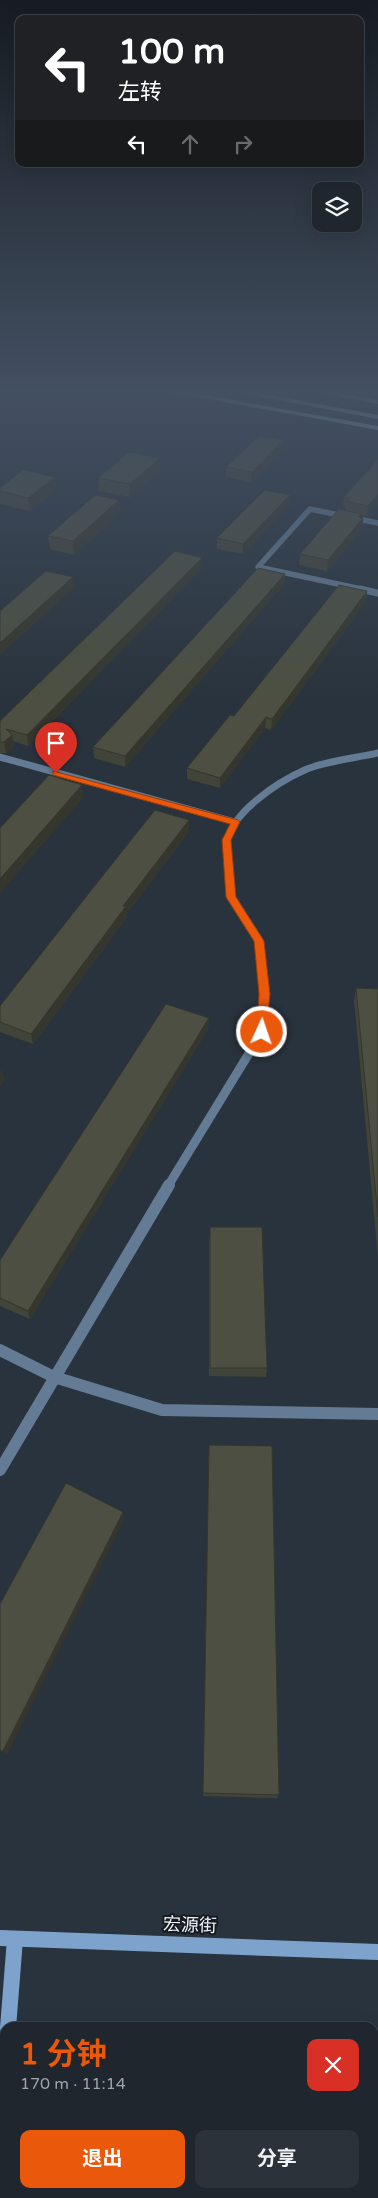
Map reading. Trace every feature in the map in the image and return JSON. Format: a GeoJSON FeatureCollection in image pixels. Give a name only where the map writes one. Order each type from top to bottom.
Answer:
{"type":"FeatureCollection","features":[{"type":"Feature","properties":{"kind":"main road","name":"宏源街"},"geometry":{"type":"LineString","coordinates":[[8,1939],[378,1952]]}},
{"type":"Feature","properties":{"kind":"main road"},"geometry":{"type":"LineString","coordinates":[[8,1939],[8,2022]]}},
{"type":"Feature","properties":{"kind":"street"},"geometry":{"type":"LineString","coordinates":[[378,523],[310,509],[258,567],[378,593]]}},
{"type":"Feature","properties":{"kind":"street"},"geometry":{"type":"LineString","coordinates":[[0,1470],[262,1032],[264,994],[259,941],[231,897],[226,840],[235,822],[252,802],[306,769],[376,752]]}},
{"type":"Feature","properties":{"kind":"street"},"geometry":{"type":"LineString","coordinates":[[0,757],[235,822]]}},
{"type":"Feature","properties":{"kind":"street"},"geometry":{"type":"LineString","coordinates":[[0,1350],[54,1377],[162,1410],[378,1414]]}},
{"type":"Feature","properties":{"kind":"building"},"geometry":{"type":"Polygon","coordinates":[[[10,494],[34,494],[28,498],[10,494]]]}},
{"type":"Feature","properties":{"kind":"building"},"geometry":{"type":"Polygon","coordinates":[[[261,494],[290,495],[243,544],[217,538],[261,494]]]}},
{"type":"Feature","properties":{"kind":"building"},"geometry":{"type":"Polygon","coordinates":[[[347,494],[378,494],[368,506],[346,501],[349,498],[344,497],[347,494]]]}},
{"type":"Feature","properties":{"kind":"building"},"geometry":{"type":"Polygon","coordinates":[[[95,495],[119,500],[73,541],[48,536],[95,495]]]}},
{"type":"Feature","properties":{"kind":"building"},"geometry":{"type":"Polygon","coordinates":[[[339,509],[361,514],[359,517],[363,518],[328,560],[300,554],[339,509]]]}},
{"type":"Feature","properties":{"kind":"building"},"geometry":{"type":"Polygon","coordinates":[[[175,551],[202,558],[27,735],[6,729],[12,735],[4,742],[0,742],[0,721],[175,551]]]}},
{"type":"Feature","properties":{"kind":"building"},"geometry":{"type":"Polygon","coordinates":[[[258,568],[285,574],[125,756],[93,747],[258,568]]]}},
{"type":"Feature","properties":{"kind":"building"},"geometry":{"type":"Polygon","coordinates":[[[46,571],[73,577],[0,643],[0,611],[46,571]]]}},
{"type":"Feature","properties":{"kind":"building"},"geometry":{"type":"Polygon","coordinates":[[[339,585],[367,591],[272,719],[266,717],[220,778],[187,768],[230,715],[234,716],[339,585]]]}},
{"type":"Feature","properties":{"kind":"building"},"geometry":{"type":"Polygon","coordinates":[[[49,775],[82,785],[0,879],[0,828],[49,775]]]}},
{"type":"Feature","properties":{"kind":"building"},"geometry":{"type":"Polygon","coordinates":[[[155,810],[189,820],[123,906],[126,906],[31,1034],[0,1022],[0,1006],[155,810]]]}},
{"type":"Feature","properties":{"kind":"building"},"geometry":{"type":"Polygon","coordinates":[[[356,988],[378,989],[378,1217],[356,988]]]}},
{"type":"Feature","properties":{"kind":"building"},"geometry":{"type":"Polygon","coordinates":[[[166,1004],[209,1018],[28,1311],[0,1298],[0,1260],[166,1004]]]}},
{"type":"Feature","properties":{"kind":"building"},"geometry":{"type":"Polygon","coordinates":[[[210,1227],[262,1227],[267,1368],[210,1368],[210,1227]]]}},
{"type":"Feature","properties":{"kind":"building"},"geometry":{"type":"Polygon","coordinates":[[[209,1445],[272,1446],[279,1795],[203,1793],[209,1445]]]}},
{"type":"Feature","properties":{"kind":"building"},"geometry":{"type":"Polygon","coordinates":[[[66,1483],[123,1512],[3,1751],[0,1750],[0,1604],[66,1483]]]}},
{"type":"Feature","properties":{"kind":"route"},"geometry":{"type":"LineString","coordinates":[[56,773],[235,822],[226,840],[231,897],[259,941],[264,994],[262,1032]]}}]}
